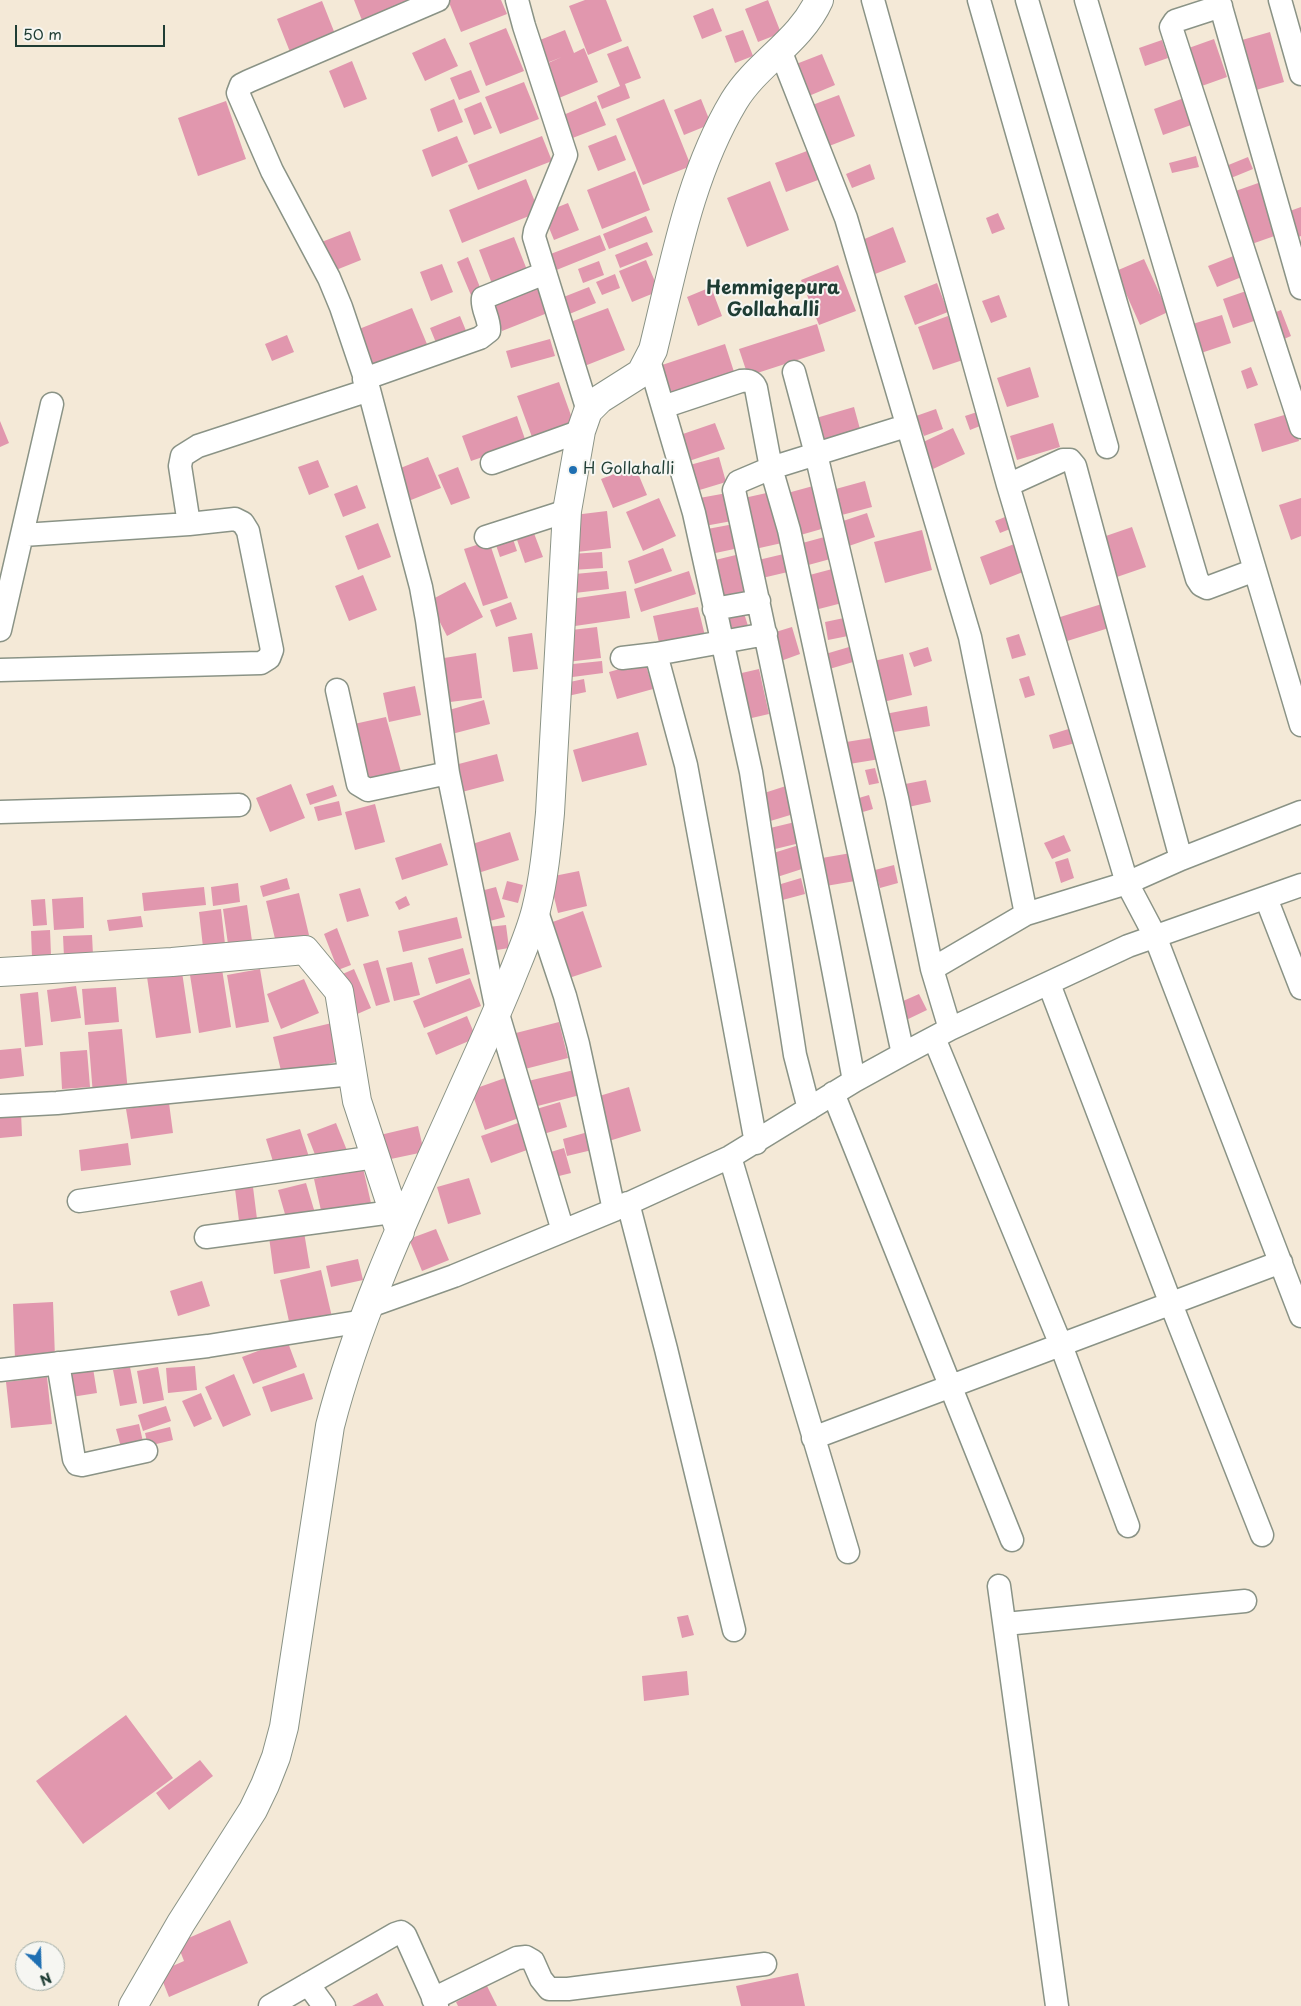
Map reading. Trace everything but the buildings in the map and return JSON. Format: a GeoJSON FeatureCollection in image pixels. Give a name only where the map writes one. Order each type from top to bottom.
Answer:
{"type":"FeatureCollection","features":[{"type":"Feature","properties":{"kind":"street"},"geometry":{"type":"LineString","coordinates":[[438,0],[249,81],[238,89],[240,101],[272,171],[329,278],[341,307],[366,385],[422,595],[448,774],[497,1011],[563,1231]]}},
{"type":"Feature","properties":{"kind":"street"},"geometry":{"type":"LineString","coordinates":[[517,0],[566,155],[535,231],[536,247],[545,273],[585,421]]}},
{"type":"Feature","properties":{"kind":"street"},"geometry":{"type":"LineString","coordinates":[[874,0],[1008,485],[1126,883],[1155,936],[1301,1316]]}},
{"type":"Feature","properties":{"kind":"street"},"geometry":{"type":"LineString","coordinates":[[979,0],[1108,447]]}},
{"type":"Feature","properties":{"kind":"street"},"geometry":{"type":"LineString","coordinates":[[1026,0],[1197,579],[1201,586],[1207,588],[1255,570]]}},
{"type":"Feature","properties":{"kind":"street"},"geometry":{"type":"LineString","coordinates":[[1086,0],[1301,725]]}},
{"type":"Feature","properties":{"kind":"street"},"geometry":{"type":"LineString","coordinates":[[1280,0],[1301,74]]}},
{"type":"Feature","properties":{"kind":"street"},"geometry":{"type":"LineString","coordinates":[[133,2006],[181,1923],[253,1810],[266,1785],[276,1758],[284,1727],[330,1426],[340,1387],[367,1313],[396,1222],[497,1011],[527,938],[536,909],[546,852],[550,813],[567,511],[585,421],[600,399],[641,373],[649,360],[695,187],[716,133],[735,100],[750,80],[802,28],[817,1]]}},
{"type":"Feature","properties":{"kind":"street"},"geometry":{"type":"LineString","coordinates":[[1301,288],[1220,3],[1175,21],[1171,27],[1301,427]]}},
{"type":"Feature","properties":{"kind":"street"},"geometry":{"type":"LineString","coordinates":[[780,50],[846,218],[970,637],[1026,914]]}},
{"type":"Feature","properties":{"kind":"street"},"geometry":{"type":"LineString","coordinates":[[189,524],[180,466],[182,456],[198,446],[366,385],[480,338],[489,330],[490,322],[482,302],[483,298],[545,273]]}},
{"type":"Feature","properties":{"kind":"street"},"geometry":{"type":"LineString","coordinates":[[649,360],[694,513],[751,772],[795,1054],[809,1109]]}},
{"type":"Feature","properties":{"kind":"street"},"geometry":{"type":"LineString","coordinates":[[794,372],[816,454],[897,798],[932,969],[942,1034],[1128,1526]]}},
{"type":"Feature","properties":{"kind":"street"},"geometry":{"type":"LineString","coordinates":[[663,407],[741,380],[753,383],[756,388],[771,468],[789,530],[903,1054]]}},
{"type":"Feature","properties":{"kind":"street"},"geometry":{"type":"LineString","coordinates":[[0,630],[52,404]]}},
{"type":"Feature","properties":{"kind":"street"},"geometry":{"type":"LineString","coordinates":[[492,463],[585,421]]}},
{"type":"Feature","properties":{"kind":"street"},"geometry":{"type":"LineString","coordinates":[[854,1081],[821,901],[734,490],[738,482],[771,468],[906,426]]}},
{"type":"Feature","properties":{"kind":"street"},"geometry":{"type":"LineString","coordinates":[[1008,485],[1063,460],[1070,460],[1075,466],[1181,859]]}},
{"type":"Feature","properties":{"kind":"street"},"geometry":{"type":"LineString","coordinates":[[486,537],[567,511]]}},
{"type":"Feature","properties":{"kind":"street"},"geometry":{"type":"LineString","coordinates":[[0,670],[261,663],[269,658],[272,650],[248,531],[242,523],[235,519],[189,524],[23,535]]}},
{"type":"Feature","properties":{"kind":"street"},"geometry":{"type":"LineString","coordinates":[[714,609],[758,601]]}},
{"type":"Feature","properties":{"kind":"street"},"geometry":{"type":"LineString","coordinates":[[622,658],[656,654],[766,634]]}},
{"type":"Feature","properties":{"kind":"street"},"geometry":{"type":"LineString","coordinates":[[656,654],[686,765],[756,1143]]}},
{"type":"Feature","properties":{"kind":"street"},"geometry":{"type":"LineString","coordinates":[[337,690],[358,784],[368,790],[448,774]]}},
{"type":"Feature","properties":{"kind":"street"},"geometry":{"type":"LineString","coordinates":[[0,812],[239,805]]}},
{"type":"Feature","properties":{"kind":"street"},"geometry":{"type":"LineString","coordinates":[[932,969],[1026,914],[1126,883],[1181,859],[1301,812]]}},
{"type":"Feature","properties":{"kind":"street"},"geometry":{"type":"LineString","coordinates":[[0,1370],[208,1346],[367,1313],[563,1231],[730,1158],[854,1081],[903,1054],[1128,946],[1301,886]]}},
{"type":"Feature","properties":{"kind":"street"},"geometry":{"type":"LineString","coordinates":[[1266,898],[1301,988]]}},
{"type":"Feature","properties":{"kind":"street"},"geometry":{"type":"LineString","coordinates":[[536,909],[565,996],[621,1206],[666,1350],[734,1630]]}},
{"type":"Feature","properties":{"kind":"street"},"geometry":{"type":"LineString","coordinates":[[0,972],[172,962],[305,950],[338,991],[354,1074],[357,1101],[396,1222]]}},
{"type":"Feature","properties":{"kind":"street"},"geometry":{"type":"LineString","coordinates":[[1049,984],[1171,1304],[1262,1535]]}},
{"type":"Feature","properties":{"kind":"street"},"geometry":{"type":"LineString","coordinates":[[0,1106],[66,1102],[354,1074]]}},
{"type":"Feature","properties":{"kind":"street"},"geometry":{"type":"LineString","coordinates":[[833,1094],[1012,1540]]}},
{"type":"Feature","properties":{"kind":"street"},"geometry":{"type":"LineString","coordinates":[[79,1201],[375,1157]]}},
{"type":"Feature","properties":{"kind":"street"},"geometry":{"type":"LineString","coordinates":[[730,1158],[848,1552]]}},
{"type":"Feature","properties":{"kind":"street"},"geometry":{"type":"LineString","coordinates":[[206,1238],[396,1222]]}},
{"type":"Feature","properties":{"kind":"street"},"geometry":{"type":"LineString","coordinates":[[813,1438],[1281,1262]]}},
{"type":"Feature","properties":{"kind":"street"},"geometry":{"type":"LineString","coordinates":[[58,1363],[74,1459],[77,1464],[82,1465],[146,1451]]}},
{"type":"Feature","properties":{"kind":"street"},"geometry":{"type":"LineString","coordinates":[[999,1586],[1057,2006]]}},
{"type":"Feature","properties":{"kind":"street"},"geometry":{"type":"LineString","coordinates":[[1005,1624],[1245,1601]]}},
{"type":"Feature","properties":{"kind":"street"},"geometry":{"type":"LineString","coordinates":[[270,2006],[401,1932],[405,1934],[435,2002],[517,1958],[526,1957],[533,1961],[548,1998],[568,1989],[764,1964]]}},
{"type":"Feature","properties":{"kind":"street"},"geometry":{"type":"LineString","coordinates":[[308,1984],[324,2006]]}},
{"type":"Feature","properties":{"kind":"place","name":"H Gollahalli"},"geometry":{"type":"Point","coordinates":[573,470]}},
{"type":"Feature","properties":{"kind":"district","name":"Hemmigepura Gollahalli"},"geometry":{"type":"Point","coordinates":[773,300]}}]}
